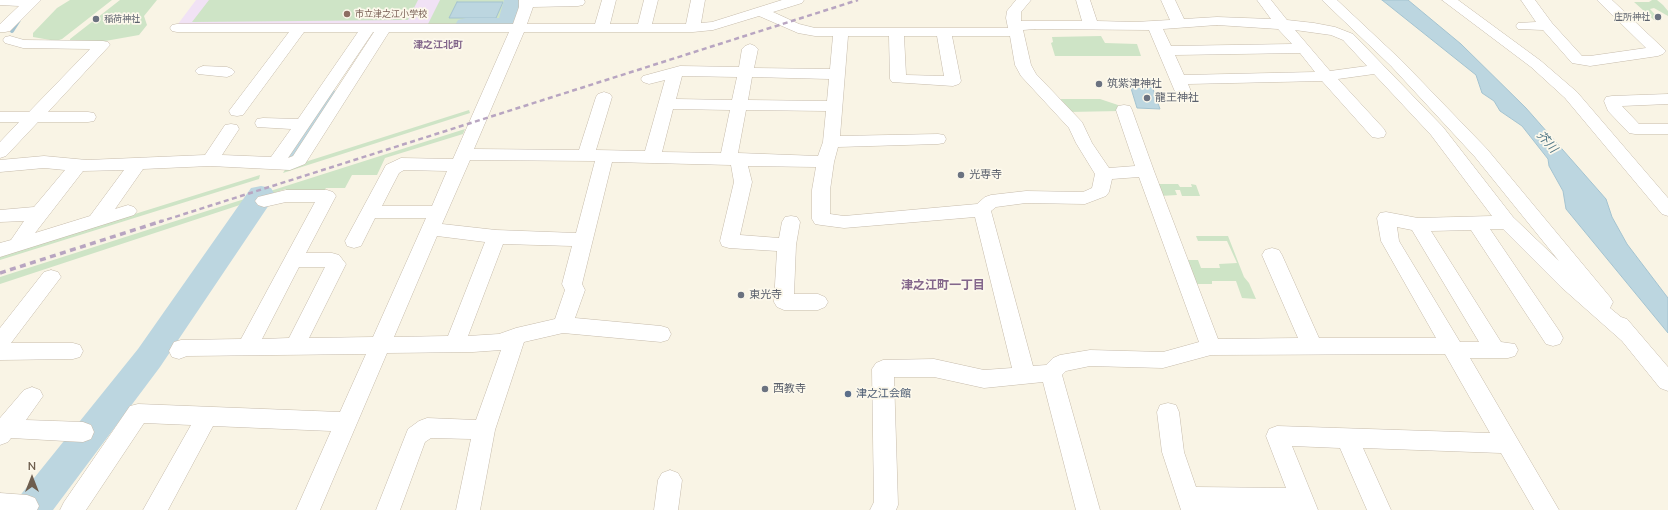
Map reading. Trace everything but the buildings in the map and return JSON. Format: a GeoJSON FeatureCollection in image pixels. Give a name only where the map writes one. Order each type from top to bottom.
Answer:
{"type":"FeatureCollection","features":[{"type":"Feature","properties":{"kind":"street"},"geometry":{"type":"LineString","coordinates":[[600,28],[609,0]]}},
{"type":"Feature","properties":{"kind":"street"},"geometry":{"type":"LineString","coordinates":[[644,27],[651,0]]}},
{"type":"Feature","properties":{"kind":"street"},"geometry":{"type":"LineString","coordinates":[[693,28],[698,0]]}},
{"type":"Feature","properties":{"kind":"street"},"geometry":{"type":"LineString","coordinates":[[177,28],[693,28],[713,26],[798,0]]}},
{"type":"Feature","properties":{"kind":"street"},"geometry":{"type":"LineString","coordinates":[[841,32],[831,142],[825,162],[821,190],[821,219],[844,222],[982,210],[991,200],[1026,197],[1085,198],[1100,192],[1104,174],[1084,143],[1076,126],[1029,76],[1023,65],[1013,18],[1014,11],[1024,0]]}},
{"type":"Feature","properties":{"kind":"street"},"geometry":{"type":"LineString","coordinates":[[1084,0],[1091,25]]}},
{"type":"Feature","properties":{"kind":"street"},"geometry":{"type":"LineString","coordinates":[[1168,0],[1179,24]]}},
{"type":"Feature","properties":{"kind":"street"},"geometry":{"type":"LineString","coordinates":[[1264,0],[1281,23],[1304,48],[1326,76],[1378,133]]}},
{"type":"Feature","properties":{"kind":"street"},"geometry":{"type":"LineString","coordinates":[[1329,0],[1396,63],[1481,153],[1596,292],[1627,335]]}},
{"type":"Feature","properties":{"kind":"street"},"geometry":{"type":"LineString","coordinates":[[1449,0],[1536,64],[1571,95],[1668,210]]}},
{"type":"Feature","properties":{"kind":"street"},"geometry":{"type":"LineString","coordinates":[[1528,0],[1547,26],[1575,59],[1580,61],[1663,50]]}},
{"type":"Feature","properties":{"kind":"street"},"geometry":{"type":"LineString","coordinates":[[1604,0],[1663,50]]}},
{"type":"Feature","properties":{"kind":"street"},"geometry":{"type":"LineString","coordinates":[[4,2],[32,1]]}},
{"type":"Feature","properties":{"kind":"street"},"geometry":{"type":"LineString","coordinates":[[0,28],[5,28],[32,1]]}},
{"type":"Feature","properties":{"kind":"street"},"geometry":{"type":"LineString","coordinates":[[308,510],[518,29],[526,1],[578,2]]}},
{"type":"Feature","properties":{"kind":"street"},"geometry":{"type":"LineString","coordinates":[[761,12],[803,30],[841,32],[944,32],[1091,25],[1179,24],[1217,21],[1281,23],[1335,31],[1348,37],[1361,49],[1437,131],[1507,222],[1568,282],[1627,335],[1668,382]]}},
{"type":"Feature","properties":{"kind":"street"},"geometry":{"type":"LineString","coordinates":[[1314,27],[1320,24],[1358,26]]}},
{"type":"Feature","properties":{"kind":"street"},"geometry":{"type":"LineString","coordinates":[[1154,25],[1181,87],[1326,76],[1368,70]]}},
{"type":"Feature","properties":{"kind":"street"},"geometry":{"type":"LineString","coordinates":[[1523,26],[1547,26]]}},
{"type":"Feature","properties":{"kind":"street"},"geometry":{"type":"LineString","coordinates":[[237,111],[246,90],[300,28]]}},
{"type":"Feature","properties":{"kind":"street"},"geometry":{"type":"LineString","coordinates":[[276,163],[327,90],[376,29]]}},
{"type":"Feature","properties":{"kind":"street"},"geometry":{"type":"LineString","coordinates":[[0,166],[44,162],[78,166],[210,160],[290,164],[299,160],[345,90],[376,29]]}},
{"type":"Feature","properties":{"kind":"street"},"geometry":{"type":"LineString","coordinates":[[896,32],[898,80],[953,81],[944,32]]}},
{"type":"Feature","properties":{"kind":"street"},"geometry":{"type":"LineString","coordinates":[[0,152],[103,45],[23,44],[10,40]]}},
{"type":"Feature","properties":{"kind":"street"},"geometry":{"type":"LineString","coordinates":[[1166,51],[1304,48]]}},
{"type":"Feature","properties":{"kind":"street"},"geometry":{"type":"LineString","coordinates":[[750,49],[740,105],[733,159],[744,182],[729,241],[787,245]]}},
{"type":"Feature","properties":{"kind":"street"},"geometry":{"type":"LineString","coordinates":[[202,71],[227,72]]}},
{"type":"Feature","properties":{"kind":"street"},"geometry":{"type":"LineString","coordinates":[[648,80],[680,71],[836,74]]}},
{"type":"Feature","properties":{"kind":"street"},"geometry":{"type":"LineString","coordinates":[[652,157],[675,72]]}},
{"type":"Feature","properties":{"kind":"street"},"geometry":{"type":"LineString","coordinates":[[327,90],[345,90]]}},
{"type":"Feature","properties":{"kind":"street"},"geometry":{"type":"LineString","coordinates":[[586,156],[604,97]]}},
{"type":"Feature","properties":{"kind":"street"},"geometry":{"type":"LineString","coordinates":[[1668,99],[1612,102],[1614,107],[1635,129],[1668,130]]}},
{"type":"Feature","properties":{"kind":"street"},"geometry":{"type":"LineString","coordinates":[[666,104],[835,106]]}},
{"type":"Feature","properties":{"kind":"street"},"geometry":{"type":"LineString","coordinates":[[1124,110],[1211,347]]}},
{"type":"Feature","properties":{"kind":"street"},"geometry":{"type":"LineString","coordinates":[[0,117],[88,117]]}},
{"type":"Feature","properties":{"kind":"street"},"geometry":{"type":"LineString","coordinates":[[264,123],[303,124]]}},
{"type":"Feature","properties":{"kind":"street"},"geometry":{"type":"LineString","coordinates":[[210,160],[231,129]]}},
{"type":"Feature","properties":{"kind":"street"},"geometry":{"type":"LineString","coordinates":[[831,142],[938,140]]}},
{"type":"Feature","properties":{"kind":"street"},"geometry":{"type":"LineString","coordinates":[[354,241],[392,169],[401,164],[460,159],[586,156],[825,162]]}},
{"type":"Feature","properties":{"kind":"street"},"geometry":{"type":"LineString","coordinates":[[563,325],[575,290],[572,284],[605,156]]}},
{"type":"Feature","properties":{"kind":"street"},"geometry":{"type":"LineString","coordinates":[[96,221],[138,163]]}},
{"type":"Feature","properties":{"kind":"street"},"geometry":{"type":"LineString","coordinates":[[9,248],[78,166]]}},
{"type":"Feature","properties":{"kind":"street"},"geometry":{"type":"LineString","coordinates":[[1104,174],[1145,170]]}},
{"type":"Feature","properties":{"kind":"street"},"geometry":{"type":"LineString","coordinates":[[248,347],[327,196],[286,196],[264,201]]}},
{"type":"Feature","properties":{"kind":"street"},"geometry":{"type":"LineString","coordinates":[[982,210],[1024,376]]}},
{"type":"Feature","properties":{"kind":"street"},"geometry":{"type":"LineString","coordinates":[[9,248],[128,211]]}},
{"type":"Feature","properties":{"kind":"street"},"geometry":{"type":"LineString","coordinates":[[369,212],[437,212]]}},
{"type":"Feature","properties":{"kind":"street"},"geometry":{"type":"LineString","coordinates":[[0,216],[40,213]]}},
{"type":"Feature","properties":{"kind":"street"},"geometry":{"type":"LineString","coordinates":[[1507,222],[1418,224],[1386,218],[1390,241],[1451,348],[1547,510]]}},
{"type":"Feature","properties":{"kind":"street"},"geometry":{"type":"LineString","coordinates":[[791,222],[787,245],[784,302],[818,302]]}},
{"type":"Feature","properties":{"kind":"street"},"geometry":{"type":"LineString","coordinates":[[1476,223],[1553,338]]}},
{"type":"Feature","properties":{"kind":"street"},"geometry":{"type":"LineString","coordinates":[[882,510],[886,505],[883,368],[934,368],[984,379],[1051,373],[1060,364],[1090,358],[1163,360],[1211,347],[1312,346],[1502,350],[1418,224]]}},
{"type":"Feature","properties":{"kind":"street"},"geometry":{"type":"LineString","coordinates":[[430,229],[496,237],[583,240]]}},
{"type":"Feature","properties":{"kind":"street"},"geometry":{"type":"LineString","coordinates":[[455,344],[496,237]]}},
{"type":"Feature","properties":{"kind":"street"},"geometry":{"type":"LineString","coordinates":[[1272,255],[1312,346]]}},
{"type":"Feature","properties":{"kind":"street"},"geometry":{"type":"LineString","coordinates":[[293,260],[332,260],[336,264],[295,346]]}},
{"type":"Feature","properties":{"kind":"street"},"geometry":{"type":"LineString","coordinates":[[0,343],[51,277]]}},
{"type":"Feature","properties":{"kind":"street"},"geometry":{"type":"LineString","coordinates":[[179,351],[181,348],[499,342],[516,336],[563,325],[661,334]]}},
{"type":"Feature","properties":{"kind":"street"},"geometry":{"type":"LineString","coordinates":[[468,510],[484,430],[516,336]]}},
{"type":"Feature","properties":{"kind":"street"},"geometry":{"type":"LineString","coordinates":[[0,352],[73,351]]}},
{"type":"Feature","properties":{"kind":"street"},"geometry":{"type":"LineString","coordinates":[[1051,373],[1088,510]]}},
{"type":"Feature","properties":{"kind":"street"},"geometry":{"type":"LineString","coordinates":[[2,431],[32,396]]}},
{"type":"Feature","properties":{"kind":"street"},"geometry":{"type":"LineString","coordinates":[[1168,412],[1173,452],[1191,504],[1304,505],[1278,436],[1507,443]]}},
{"type":"Feature","properties":{"kind":"street"},"geometry":{"type":"LineString","coordinates":[[72,510],[138,413],[346,422]]}},
{"type":"Feature","properties":{"kind":"street"},"geometry":{"type":"LineString","coordinates":[[155,510],[207,416]]}},
{"type":"Feature","properties":{"kind":"street"},"geometry":{"type":"LineString","coordinates":[[388,510],[416,436],[427,428],[484,430]]}},
{"type":"Feature","properties":{"kind":"street"},"geometry":{"type":"LineString","coordinates":[[2,431],[83,432]]}},
{"type":"Feature","properties":{"kind":"street"},"geometry":{"type":"LineString","coordinates":[[1347,438],[1379,510]]}},
{"type":"Feature","properties":{"kind":"street"},"geometry":{"type":"LineString","coordinates":[[666,510],[670,480]]}},
{"type":"Feature","properties":{"kind":"street"},"geometry":{"type":"LineString","coordinates":[[0,504],[27,506]]}},
{"type":"Feature","properties":{"kind":"shaded area","name":"市立津之江小学校"},"geometry":{"type":"Polygon","coordinates":[[[196,0],[512,0],[508,22],[504,24],[178,24],[196,0]]]}},
{"type":"Feature","properties":{"kind":"green space"},"geometry":{"type":"Polygon","coordinates":[[[70,0],[112,0],[62,39],[56,41],[33,37],[33,33],[57,8],[70,0]]]}},
{"type":"Feature","properties":{"kind":"green space"},"geometry":{"type":"Polygon","coordinates":[[[120,0],[157,0],[144,16],[147,25],[139,35],[94,43],[70,42],[70,39],[120,0]]]}},
{"type":"Feature","properties":{"kind":"green space"},"geometry":{"type":"Polygon","coordinates":[[[209,0],[418,0],[408,20],[192,22],[209,0]]]}},
{"type":"Feature","properties":{"kind":"green space"},"geometry":{"type":"Polygon","coordinates":[[[440,0],[512,0],[511,7],[504,24],[428,24],[440,0]]]}},
{"type":"Feature","properties":{"kind":"green space"},"geometry":{"type":"Polygon","coordinates":[[[1652,0],[1657,0],[1663,5],[1668,11],[1668,16],[1654,8],[1650,9],[1659,19],[1654,20],[1634,2],[1649,2],[1652,0]]]}},
{"type":"Feature","properties":{"kind":"green space"},"geometry":{"type":"Polygon","coordinates":[[[1101,36],[1105,43],[1137,44],[1141,56],[1055,56],[1051,43],[1053,42],[1052,37],[1101,36]]]}},
{"type":"Feature","properties":{"kind":"green space"},"geometry":{"type":"Polygon","coordinates":[[[1056,99],[1100,99],[1118,105],[1120,111],[1068,112],[1056,99]]]}},
{"type":"Feature","properties":{"kind":"green space"},"geometry":{"type":"Polygon","coordinates":[[[469,110],[470,113],[283,173],[286,168],[469,110]]]}},
{"type":"Feature","properties":{"kind":"green space"},"geometry":{"type":"Polygon","coordinates":[[[465,129],[463,134],[385,158],[377,175],[352,175],[345,188],[326,188],[324,191],[286,191],[286,189],[264,196],[267,192],[465,129]]]}},
{"type":"Feature","properties":{"kind":"green space"},"geometry":{"type":"Polygon","coordinates":[[[260,175],[259,179],[0,260],[0,256],[260,175]]]}},
{"type":"Feature","properties":{"kind":"green space"},"geometry":{"type":"Polygon","coordinates":[[[1156,184],[1178,184],[1180,187],[1192,187],[1191,184],[1196,185],[1200,196],[1182,196],[1180,190],[1175,190],[1177,195],[1160,196],[1156,184]]]}},
{"type":"Feature","properties":{"kind":"green space"},"geometry":{"type":"Polygon","coordinates":[[[257,195],[252,201],[0,284],[0,277],[257,195]]]}},
{"type":"Feature","properties":{"kind":"green space"},"geometry":{"type":"Polygon","coordinates":[[[1196,236],[1228,236],[1244,277],[1249,283],[1256,299],[1242,298],[1236,281],[1212,281],[1212,284],[1194,284],[1185,260],[1198,260],[1201,268],[1220,268],[1219,264],[1237,263],[1227,241],[1198,241],[1196,236]]]}},
{"type":"Feature","properties":{"kind":"water","name":"芥川"},"geometry":{"type":"Polygon","coordinates":[[[1382,0],[1408,0],[1461,44],[1526,108],[1606,199],[1612,217],[1627,244],[1668,298],[1668,333],[1566,209],[1563,191],[1549,166],[1548,159],[1522,126],[1500,111],[1494,101],[1482,93],[1476,75],[1382,0]]]}},
{"type":"Feature","properties":{"kind":"water"},"geometry":{"type":"Polygon","coordinates":[[[457,2],[503,2],[496,18],[449,18],[457,2]]]}},
{"type":"Feature","properties":{"kind":"water"},"geometry":{"type":"Polygon","coordinates":[[[1130,85],[1152,86],[1160,109],[1137,108],[1130,85]]]}},
{"type":"Feature","properties":{"kind":"waterway"},"geometry":{"type":"LineString","coordinates":[[466,25],[504,25],[509,22],[515,0]]}},
{"type":"Feature","properties":{"kind":"waterway"},"geometry":{"type":"LineString","coordinates":[[12,31],[19,20]]}},
{"type":"Feature","properties":{"kind":"waterway"},"geometry":{"type":"LineString","coordinates":[[290,158],[330,97]]}},
{"type":"Feature","properties":{"kind":"waterway"},"geometry":{"type":"LineString","coordinates":[[31,510],[149,358],[261,195]]}},
{"type":"Feature","properties":{"kind":"railway"},"geometry":{"type":"LineString","coordinates":[[159,222],[858,0]]}},
{"type":"Feature","properties":{"kind":"railway"},"geometry":{"type":"LineString","coordinates":[[0,273],[162,221]]}},
{"type":"Feature","properties":{"kind":"place","name":"市立津之江小学校"},"geometry":{"type":"Point","coordinates":[347,14]}},
{"type":"Feature","properties":{"kind":"place","name":"庄所神社"},"geometry":{"type":"Point","coordinates":[1658,17]}},
{"type":"Feature","properties":{"kind":"place","name":"稲荷神社"},"geometry":{"type":"Point","coordinates":[96,19]}},
{"type":"Feature","properties":{"kind":"place","name":"筑紫津神社"},"geometry":{"type":"Point","coordinates":[1099,84]}},
{"type":"Feature","properties":{"kind":"place","name":"龍王神社"},"geometry":{"type":"Point","coordinates":[1147,98]}},
{"type":"Feature","properties":{"kind":"place","name":"光専寺"},"geometry":{"type":"Point","coordinates":[961,175]}},
{"type":"Feature","properties":{"kind":"place","name":"東光寺"},"geometry":{"type":"Point","coordinates":[741,295]}},
{"type":"Feature","properties":{"kind":"place","name":"西教寺"},"geometry":{"type":"Point","coordinates":[765,389]}},
{"type":"Feature","properties":{"kind":"place","name":"津之江会館"},"geometry":{"type":"Point","coordinates":[848,394]}},
{"type":"Feature","properties":{"kind":"district","name":"津之江北町"},"geometry":{"type":"Point","coordinates":[438,45]}},
{"type":"Feature","properties":{"kind":"district","name":"津之江町一丁目"},"geometry":{"type":"Point","coordinates":[943,285]}}]}
